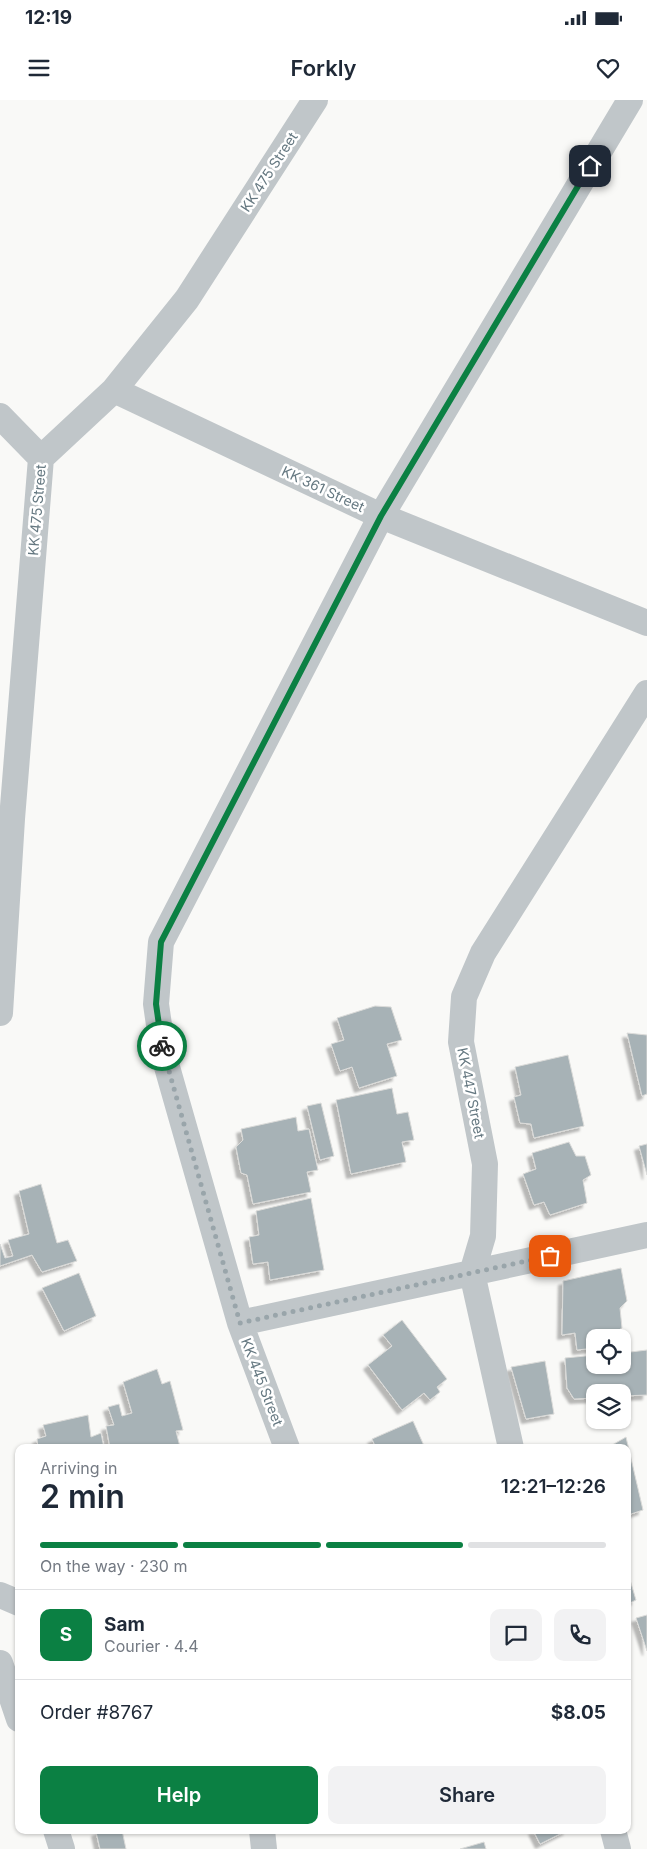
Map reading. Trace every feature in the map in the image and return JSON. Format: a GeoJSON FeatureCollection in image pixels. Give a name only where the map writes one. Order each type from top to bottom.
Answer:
{"type":"FeatureCollection","features":[{"type":"Feature","properties":{"kind":"street","name":"KK 475 Street"},"geometry":{"type":"LineString","coordinates":[[0,1013],[12,818],[41,458],[114,390],[187,299],[315,100]]}},
{"type":"Feature","properties":{"kind":"street","name":"KK 445 Street"},"geometry":{"type":"LineString","coordinates":[[285,1444],[240,1323],[163,1053],[156,1004],[161,942],[381,516],[630,100]]}},
{"type":"Feature","properties":{"kind":"street","name":"KK 361 Street"},"geometry":{"type":"LineString","coordinates":[[114,390],[381,516],[647,623]]}},
{"type":"Feature","properties":{"kind":"street"},"geometry":{"type":"LineString","coordinates":[[0,416],[41,458]]}},
{"type":"Feature","properties":{"kind":"street","name":"KK 447 Street"},"geometry":{"type":"LineString","coordinates":[[510,1444],[472,1272],[483,1236],[485,1164],[461,1042],[464,997],[483,953],[647,694]]}},
{"type":"Feature","properties":{"kind":"street"},"geometry":{"type":"LineString","coordinates":[[240,1323],[647,1235]]}},
{"type":"Feature","properties":{"kind":"street"},"geometry":{"type":"LineString","coordinates":[[0,1595],[15,1601]]}},
{"type":"Feature","properties":{"kind":"street"},"geometry":{"type":"LineString","coordinates":[[0,1663],[15,1707]]}},
{"type":"Feature","properties":{"kind":"street"},"geometry":{"type":"LineString","coordinates":[[57,1834],[62,1849]]}},
{"type":"Feature","properties":{"kind":"street"},"geometry":{"type":"LineString","coordinates":[[262,1834],[264,1849]]}},
{"type":"Feature","properties":{"kind":"street"},"geometry":{"type":"LineString","coordinates":[[614,1834],[618,1849]]}},
{"type":"Feature","properties":{"kind":"building"},"geometry":{"type":"Polygon","coordinates":[[[375,1006],[391,1007],[402,1040],[387,1044],[397,1076],[359,1088],[352,1067],[340,1071],[331,1044],[344,1040],[337,1018],[375,1006]]]}},
{"type":"Feature","properties":{"kind":"building"},"geometry":{"type":"Polygon","coordinates":[[[627,1033],[647,1035],[647,1094],[642,1096],[627,1033]]]}},
{"type":"Feature","properties":{"kind":"building"},"geometry":{"type":"Polygon","coordinates":[[[568,1055],[584,1126],[534,1138],[531,1124],[520,1123],[514,1097],[521,1095],[515,1067],[568,1055]]]}},
{"type":"Feature","properties":{"kind":"building"},"geometry":{"type":"Polygon","coordinates":[[[392,1088],[397,1114],[408,1112],[414,1140],[402,1142],[406,1162],[351,1174],[336,1100],[392,1088]]]}},
{"type":"Feature","properties":{"kind":"building"},"geometry":{"type":"Polygon","coordinates":[[[321,1103],[334,1156],[320,1160],[307,1106],[321,1103]]]}},
{"type":"Feature","properties":{"kind":"building"},"geometry":{"type":"Polygon","coordinates":[[[296,1117],[298,1131],[309,1129],[318,1170],[307,1172],[311,1192],[253,1204],[247,1175],[241,1173],[236,1147],[243,1140],[241,1129],[296,1117]]]}},
{"type":"Feature","properties":{"kind":"building"},"geometry":{"type":"Polygon","coordinates":[[[569,1142],[576,1156],[585,1156],[591,1175],[583,1180],[587,1203],[550,1215],[544,1202],[534,1205],[523,1174],[536,1169],[532,1153],[569,1142]]]}},
{"type":"Feature","properties":{"kind":"building"},"geometry":{"type":"Polygon","coordinates":[[[647,1144],[647,1175],[639,1146],[647,1144]]]}},
{"type":"Feature","properties":{"kind":"building"},"geometry":{"type":"Polygon","coordinates":[[[41,1184],[57,1243],[68,1240],[77,1261],[42,1272],[32,1255],[0,1266],[0,1244],[5,1258],[13,1256],[8,1240],[29,1234],[19,1191],[41,1184]]]}},
{"type":"Feature","properties":{"kind":"building"},"geometry":{"type":"Polygon","coordinates":[[[311,1198],[324,1270],[270,1280],[268,1262],[253,1264],[249,1237],[259,1235],[256,1211],[311,1198]]]}},
{"type":"Feature","properties":{"kind":"building"},"geometry":{"type":"Polygon","coordinates":[[[621,1268],[627,1301],[620,1308],[622,1328],[586,1329],[586,1349],[577,1350],[575,1333],[562,1335],[563,1281],[621,1268]]]}},
{"type":"Feature","properties":{"kind":"building"},"geometry":{"type":"Polygon","coordinates":[[[79,1273],[96,1316],[64,1331],[42,1288],[79,1273]]]}},
{"type":"Feature","properties":{"kind":"building"},"geometry":{"type":"Polygon","coordinates":[[[402,1320],[447,1379],[437,1387],[440,1392],[430,1400],[424,1393],[402,1410],[368,1365],[392,1346],[383,1335],[402,1320]]]}},
{"type":"Feature","properties":{"kind":"building"},"geometry":{"type":"Polygon","coordinates":[[[647,1350],[647,1395],[631,1396],[631,1384],[586,1384],[586,1398],[574,1399],[567,1388],[565,1358],[586,1356],[586,1374],[631,1374],[631,1352],[647,1350]]]}},
{"type":"Feature","properties":{"kind":"building"},"geometry":{"type":"Polygon","coordinates":[[[545,1361],[554,1414],[526,1419],[511,1367],[545,1361]]]}},
{"type":"Feature","properties":{"kind":"building"},"geometry":{"type":"Polygon","coordinates":[[[157,1369],[162,1384],[170,1381],[183,1430],[176,1431],[179,1444],[109,1444],[106,1426],[114,1425],[108,1407],[119,1404],[122,1416],[132,1413],[123,1382],[157,1369]]]}},
{"type":"Feature","properties":{"kind":"building"},"geometry":{"type":"Polygon","coordinates":[[[88,1415],[91,1437],[101,1433],[103,1444],[38,1444],[37,1439],[46,1436],[43,1425],[88,1415]]]}},
{"type":"Feature","properties":{"kind":"building"},"geometry":{"type":"Polygon","coordinates":[[[413,1421],[423,1444],[374,1444],[372,1439],[413,1421]]]}},
{"type":"Feature","properties":{"kind":"building"},"geometry":{"type":"Polygon","coordinates":[[[626,1437],[628,1444],[614,1444],[626,1437]]]}},
{"type":"Feature","properties":{"kind":"building"},"geometry":{"type":"Polygon","coordinates":[[[631,1458],[643,1510],[631,1514],[631,1458]]]}},
{"type":"Feature","properties":{"kind":"building"},"geometry":{"type":"Polygon","coordinates":[[[631,1583],[636,1600],[631,1602],[631,1583]]]}},
{"type":"Feature","properties":{"kind":"building"},"geometry":{"type":"Polygon","coordinates":[[[647,1615],[647,1651],[636,1618],[647,1615]]]}},
{"type":"Feature","properties":{"kind":"building"},"geometry":{"type":"Polygon","coordinates":[[[96,1834],[123,1834],[126,1849],[100,1849],[96,1834]]]}},
{"type":"Feature","properties":{"kind":"building"},"geometry":{"type":"Polygon","coordinates":[[[535,1834],[560,1834],[540,1844],[535,1834]]]}},
{"type":"Feature","properties":{"kind":"building"},"geometry":{"type":"Polygon","coordinates":[[[484,1842],[486,1849],[460,1849],[484,1842]]]}},
{"type":"Feature","properties":{"kind":"way so far"},"geometry":{"type":"LineString","coordinates":[[162,1046],[240,1323],[550,1256]]}},
{"type":"Feature","properties":{"kind":"route"},"geometry":{"type":"LineString","coordinates":[[162,1046],[156,1004],[161,942],[381,516],[590,166]]}}]}
